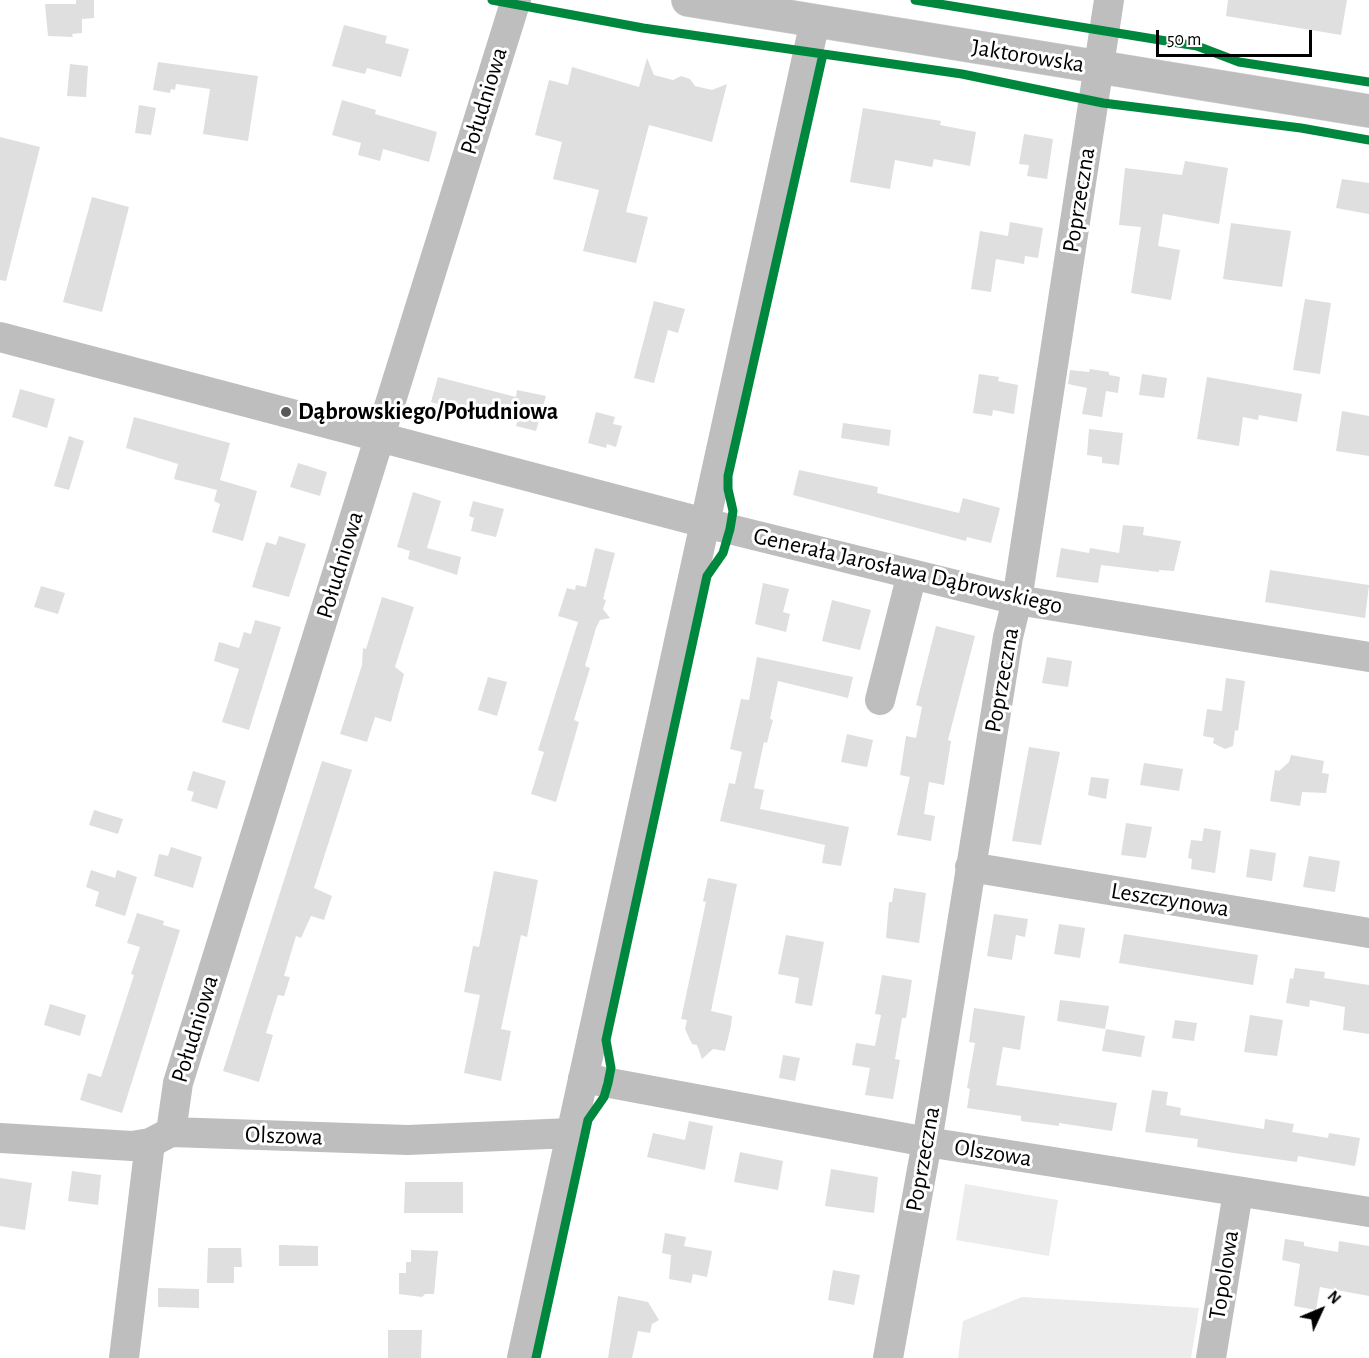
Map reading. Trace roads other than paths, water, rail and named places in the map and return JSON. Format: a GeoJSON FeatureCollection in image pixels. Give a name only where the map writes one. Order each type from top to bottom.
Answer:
{"type":"FeatureCollection","features":[{"type":"Feature","properties":{"kind":"main road","name":"Jaktorowska"},"geometry":{"type":"LineString","coordinates":[[705,1],[1369,111]]}},
{"type":"Feature","properties":{"kind":"street","name":"Południowa"},"geometry":{"type":"LineString","coordinates":[[124,1358],[160,1137],[516,0]]}},
{"type":"Feature","properties":{"kind":"street","name":"Poprzeczna"},"geometry":{"type":"LineString","coordinates":[[888,1358],[927,1142],[1008,637],[1017,600],[1109,0]]}},
{"type":"Feature","properties":{"kind":"street"},"geometry":{"type":"LineString","coordinates":[[522,1358],[815,21]]}},
{"type":"Feature","properties":{"kind":"street","name":"Generała Jarosława Dąbrowskiego"},"geometry":{"type":"LineString","coordinates":[[0,338],[705,523],[1017,600],[1369,657]]}},
{"type":"Feature","properties":{"kind":"street"},"geometry":{"type":"LineString","coordinates":[[880,700],[912,574]]}},
{"type":"Feature","properties":{"kind":"street","name":"Leszczynowa"},"geometry":{"type":"LineString","coordinates":[[970,867],[1369,933]]}},
{"type":"Feature","properties":{"kind":"street","name":"Olszowa"},"geometry":{"type":"LineString","coordinates":[[583,1078],[927,1142],[1369,1212]]}},
{"type":"Feature","properties":{"kind":"street","name":"Olszowa"},"geometry":{"type":"LineString","coordinates":[[0,1138],[132,1146],[160,1137],[408,1140],[572,1133]]}},
{"type":"Feature","properties":{"kind":"street","name":"Topolowa"},"geometry":{"type":"LineString","coordinates":[[1211,1358],[1238,1192]]}},
{"type":"Feature","properties":{"kind":"place","name":"Dąbrowskiego/Południowa"},"geometry":{"type":"Point","coordinates":[286,412]}}]}
